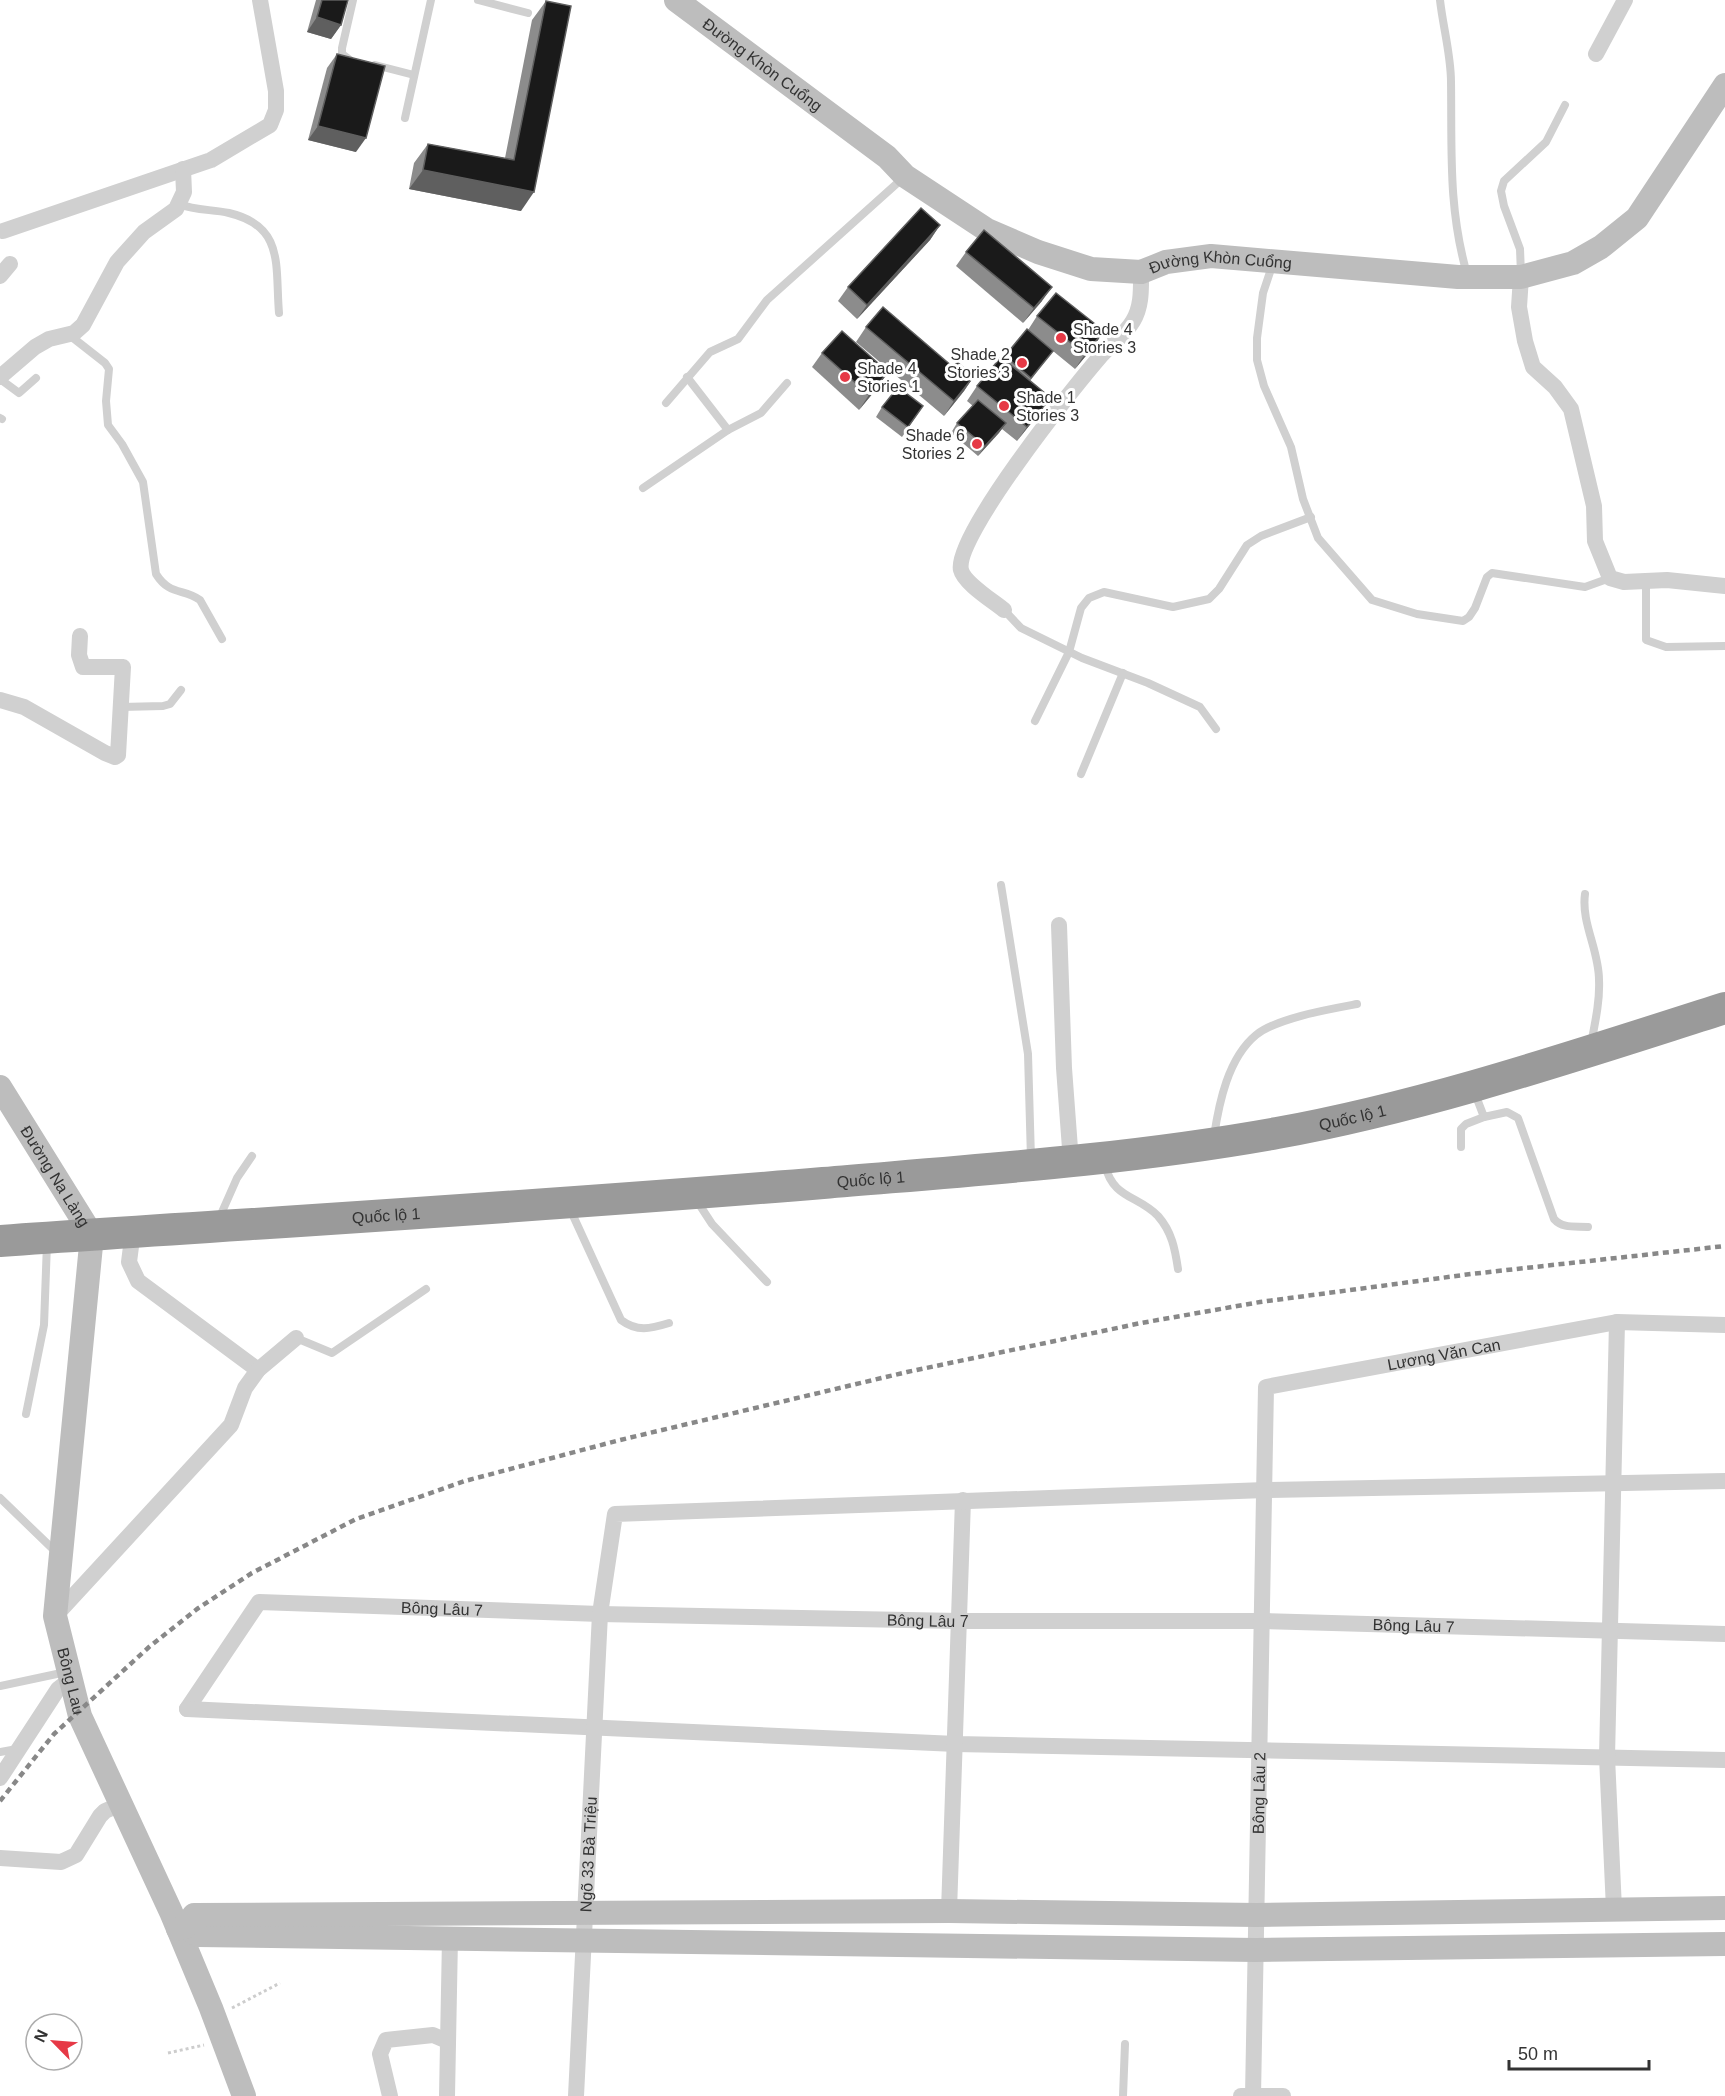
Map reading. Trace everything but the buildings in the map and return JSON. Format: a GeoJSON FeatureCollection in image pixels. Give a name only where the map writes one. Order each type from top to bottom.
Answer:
{"type":"FeatureCollection","features":[{"type":"Feature","properties":{"kind":"highway","name":"Quốc lộ 1"},"geometry":{"type":"LineString","coordinates":[[0,1241],[693,1194],[1157,1153],[1279,1132],[1472,1085],[1590,1051],[1725,1008]]}},
{"type":"Feature","properties":{"kind":"main road","name":"Đường Khòn Cuổng"},"geometry":{"type":"LineString","coordinates":[[676,0],[887,157],[905,176],[959,212],[1007,239],[1091,269],[1141,272],[1166,262],[1211,256],[1274,263],[1468,277],[1521,277],[1573,263],[1601,247],[1637,218],[1725,85]]}},
{"type":"Feature","properties":{"kind":"main road","name":"Đường Na Làng"},"geometry":{"type":"LineString","coordinates":[[0,1087],[92,1235]]}},
{"type":"Feature","properties":{"kind":"main road","name":"Bông Lau"},"geometry":{"type":"LineString","coordinates":[[92,1235],[55,1616],[80,1716],[182,1928],[244,2096]]}},
{"type":"Feature","properties":{"kind":"main road"},"geometry":{"type":"LineString","coordinates":[[1725,1908],[1257,1915],[949,1911],[194,1915],[182,1928],[198,1935],[1256,1950],[1725,1944]]}},
{"type":"Feature","properties":{"kind":"street"},"geometry":{"type":"LineString","coordinates":[[3,231],[211,160],[270,125],[276,110],[276,91],[260,0]]}},
{"type":"Feature","properties":{"kind":"street"},"geometry":{"type":"LineString","coordinates":[[1596,54],[1625,0]]}},
{"type":"Feature","properties":{"kind":"street"},"geometry":{"type":"LineString","coordinates":[[0,378],[35,347],[74,333],[83,325],[110,274],[130,246],[144,231],[179,204],[184,192],[183,170]]}},
{"type":"Feature","properties":{"kind":"street"},"geometry":{"type":"LineString","coordinates":[[1004,610],[967,582],[961,571],[960,555],[998,489],[1098,359],[1133,321],[1142,298],[1141,272]]}},
{"type":"Feature","properties":{"kind":"street"},"geometry":{"type":"LineString","coordinates":[[1521,277],[1519,307],[1524,341],[1533,367],[1555,387],[1571,409],[1594,506],[1595,541],[1610,578],[1624,582],[1646,580],[1725,586]]}},
{"type":"Feature","properties":{"kind":"street"},"geometry":{"type":"LineString","coordinates":[[0,700],[24,707],[115,757],[120,751],[123,667],[84,667],[79,655],[80,636]]}},
{"type":"Feature","properties":{"kind":"street"},"geometry":{"type":"LineString","coordinates":[[1059,925],[1064,1068],[1071,1162]]}},
{"type":"Feature","properties":{"kind":"street"},"geometry":{"type":"LineString","coordinates":[[132,1231],[129,1262],[138,1281],[258,1370]]}},
{"type":"Feature","properties":{"kind":"street"},"geometry":{"type":"LineString","coordinates":[[1614,1909],[1607,1758],[1617,1322]]}},
{"type":"Feature","properties":{"kind":"street","name":"Lương Văn Can"},"geometry":{"type":"LineString","coordinates":[[1265,1490],[1266,1387],[1617,1322],[1725,1325]]}},
{"type":"Feature","properties":{"kind":"street"},"geometry":{"type":"LineString","coordinates":[[55,1616],[231,1425],[245,1388],[258,1370],[296,1338]]}},
{"type":"Feature","properties":{"kind":"street"},"geometry":{"type":"LineString","coordinates":[[949,1911],[963,1500],[1265,1490],[1613,1485],[1725,1481]]}},
{"type":"Feature","properties":{"kind":"street","name":"Bông Lâu 2"},"geometry":{"type":"LineString","coordinates":[[1253,2096],[1265,1490]]}},
{"type":"Feature","properties":{"kind":"street","name":"Ngõ 33 Bà Triệu"},"geometry":{"type":"LineString","coordinates":[[576,2096],[583,1941],[587,1912],[600,1614],[615,1514],[963,1500]]}},
{"type":"Feature","properties":{"kind":"street","name":"Bông Lâu 7"},"geometry":{"type":"LineString","coordinates":[[595,1729],[187,1709],[259,1602],[600,1614],[960,1621],[1262,1621],[1725,1634]]}},
{"type":"Feature","properties":{"kind":"street"},"geometry":{"type":"LineString","coordinates":[[0,1778],[58,1689],[70,1675]]}},
{"type":"Feature","properties":{"kind":"street"},"geometry":{"type":"LineString","coordinates":[[595,1729],[956,1744],[1725,1760]]}},
{"type":"Feature","properties":{"kind":"street"},"geometry":{"type":"LineString","coordinates":[[0,1858],[61,1862],[70,1858],[76,1855],[105,1811],[121,1804]]}},
{"type":"Feature","properties":{"kind":"street"},"geometry":{"type":"LineString","coordinates":[[447,2096],[450,1938]]}},
{"type":"Feature","properties":{"kind":"street"},"geometry":{"type":"LineString","coordinates":[[390,2096],[380,2054],[386,2040],[433,2035],[447,2041]]}},
{"type":"Feature","properties":{"kind":"street"},"geometry":{"type":"LineString","coordinates":[[1241,2096],[1283,2096]]}},
{"type":"Feature","properties":{"kind":"lane"},"geometry":{"type":"LineString","coordinates":[[353,0],[342,48],[346,58],[357,61]]}},
{"type":"Feature","properties":{"kind":"lane"},"geometry":{"type":"LineString","coordinates":[[405,118],[431,0]]}},
{"type":"Feature","properties":{"kind":"lane"},"geometry":{"type":"LineString","coordinates":[[478,0],[528,13]]}},
{"type":"Feature","properties":{"kind":"lane"},"geometry":{"type":"LineString","coordinates":[[1440,0],[1451,80],[1450,159],[1457,237],[1468,277]]}},
{"type":"Feature","properties":{"kind":"lane"},"geometry":{"type":"LineString","coordinates":[[369,64],[414,75]]}},
{"type":"Feature","properties":{"kind":"lane"},"geometry":{"type":"LineString","coordinates":[[1521,277],[1520,249],[1504,206],[1501,191],[1504,181],[1545,142],[1565,105]]}},
{"type":"Feature","properties":{"kind":"lane"},"geometry":{"type":"LineString","coordinates":[[666,403],[710,352],[738,339],[767,300],[905,176]]}},
{"type":"Feature","properties":{"kind":"lane"},"geometry":{"type":"LineString","coordinates":[[179,204],[190,209],[236,215],[256,222],[264,230],[272,240],[279,313]]}},
{"type":"Feature","properties":{"kind":"lane"},"geometry":{"type":"LineString","coordinates":[[1274,263],[1263,293],[1257,338],[1257,360],[1264,386],[1291,447],[1303,499],[1318,538],[1372,600],[1417,614],[1463,621],[1469,617],[1492,573],[1585,587],[1610,578]]}},
{"type":"Feature","properties":{"kind":"lane"},"geometry":{"type":"LineString","coordinates":[[68,334],[105,363],[108,369],[106,401],[108,425],[122,444],[143,482],[156,574],[162,585],[176,593],[201,600],[222,639]]}},
{"type":"Feature","properties":{"kind":"lane"},"geometry":{"type":"LineString","coordinates":[[687,377],[728,430]]}},
{"type":"Feature","properties":{"kind":"lane"},"geometry":{"type":"LineString","coordinates":[[0,378],[19,393],[36,378]]}},
{"type":"Feature","properties":{"kind":"lane"},"geometry":{"type":"LineString","coordinates":[[643,488],[728,430],[761,412],[787,383]]}},
{"type":"Feature","properties":{"kind":"lane"},"geometry":{"type":"LineString","coordinates":[[1035,721],[1069,652],[1081,608],[1089,598],[1104,592],[1173,607],[1209,599],[1219,590],[1247,545],[1261,536],[1311,518]]}},
{"type":"Feature","properties":{"kind":"lane"},"geometry":{"type":"LineString","coordinates":[[1646,580],[1646,640],[1666,647],[1725,646]]}},
{"type":"Feature","properties":{"kind":"lane"},"geometry":{"type":"LineString","coordinates":[[1004,610],[1021,628],[1069,652],[1200,707],[1216,729]]}},
{"type":"Feature","properties":{"kind":"lane"},"geometry":{"type":"LineString","coordinates":[[1081,774],[1123,673]]}},
{"type":"Feature","properties":{"kind":"lane"},"geometry":{"type":"LineString","coordinates":[[121,707],[163,706],[170,704],[181,690]]}},
{"type":"Feature","properties":{"kind":"lane"},"geometry":{"type":"LineString","coordinates":[[1001,885],[1028,1054],[1031,1165]]}},
{"type":"Feature","properties":{"kind":"lane"},"geometry":{"type":"LineString","coordinates":[[1585,894],[1583,907],[1594,945],[1599,980],[1590,1051]]}},
{"type":"Feature","properties":{"kind":"lane"},"geometry":{"type":"LineString","coordinates":[[1213,1142],[1218,1107],[1227,1081],[1240,1053],[1256,1035],[1317,1012],[1357,1004]]}},
{"type":"Feature","properties":{"kind":"lane"},"geometry":{"type":"LineString","coordinates":[[1472,1085],[1484,1116]]}},
{"type":"Feature","properties":{"kind":"lane"},"geometry":{"type":"LineString","coordinates":[[1461,1147],[1461,1129],[1466,1124],[1484,1116],[1507,1112],[1518,1118],[1554,1219],[1559,1225],[1588,1227]]}},
{"type":"Feature","properties":{"kind":"lane"},"geometry":{"type":"LineString","coordinates":[[216,1227],[237,1178],[252,1156]]}},
{"type":"Feature","properties":{"kind":"lane"},"geometry":{"type":"LineString","coordinates":[[1104,1159],[1114,1186],[1157,1216],[1167,1230],[1175,1245],[1178,1269]]}},
{"type":"Feature","properties":{"kind":"lane"},"geometry":{"type":"LineString","coordinates":[[693,1194],[712,1224],[767,1282]]}},
{"type":"Feature","properties":{"kind":"lane"},"geometry":{"type":"LineString","coordinates":[[566,1202],[621,1320],[631,1328],[647,1330],[669,1323]]}},
{"type":"Feature","properties":{"kind":"lane"},"geometry":{"type":"LineString","coordinates":[[26,1414],[44,1325],[47,1238]]}},
{"type":"Feature","properties":{"kind":"lane"},"geometry":{"type":"LineString","coordinates":[[296,1338],[332,1353],[426,1289]]}},
{"type":"Feature","properties":{"kind":"lane"},"geometry":{"type":"LineString","coordinates":[[0,1498],[61,1557]]}},
{"type":"Feature","properties":{"kind":"lane"},"geometry":{"type":"LineString","coordinates":[[0,1686],[70,1675]]}},
{"type":"Feature","properties":{"kind":"lane"},"geometry":{"type":"LineString","coordinates":[[0,1752],[21,1748]]}},
{"type":"Feature","properties":{"kind":"lane"},"geometry":{"type":"LineString","coordinates":[[1122,2096],[1125,2044]]}},
{"type":"Feature","properties":{"kind":"path"},"geometry":{"type":"LineString","coordinates":[[214,2016],[280,1983]]}},
{"type":"Feature","properties":{"kind":"path"},"geometry":{"type":"LineString","coordinates":[[168,2053],[223,2040]]}},
{"type":"Feature","properties":{"kind":"railway"},"geometry":{"type":"LineString","coordinates":[[0,1801],[54,1734],[149,1647],[197,1609],[252,1573],[356,1519],[465,1481],[620,1440],[907,1372],[1141,1323],[1260,1302],[1471,1274],[1725,1246]]}},
{"type":"Feature","properties":{"kind":"place","name":"Shade 4 Stories 3"},"geometry":{"type":"Point","coordinates":[1061,338]}},
{"type":"Feature","properties":{"kind":"place","name":"Shade 2 Stories 3"},"geometry":{"type":"Point","coordinates":[1022,363]}},
{"type":"Feature","properties":{"kind":"place","name":"Shade 4 Stories 1"},"geometry":{"type":"Point","coordinates":[845,377]}},
{"type":"Feature","properties":{"kind":"place","name":"Shade 1 Stories 3"},"geometry":{"type":"Point","coordinates":[1004,406]}},
{"type":"Feature","properties":{"kind":"place","name":"Shade 6 Stories 2"},"geometry":{"type":"Point","coordinates":[977,444]}}]}
